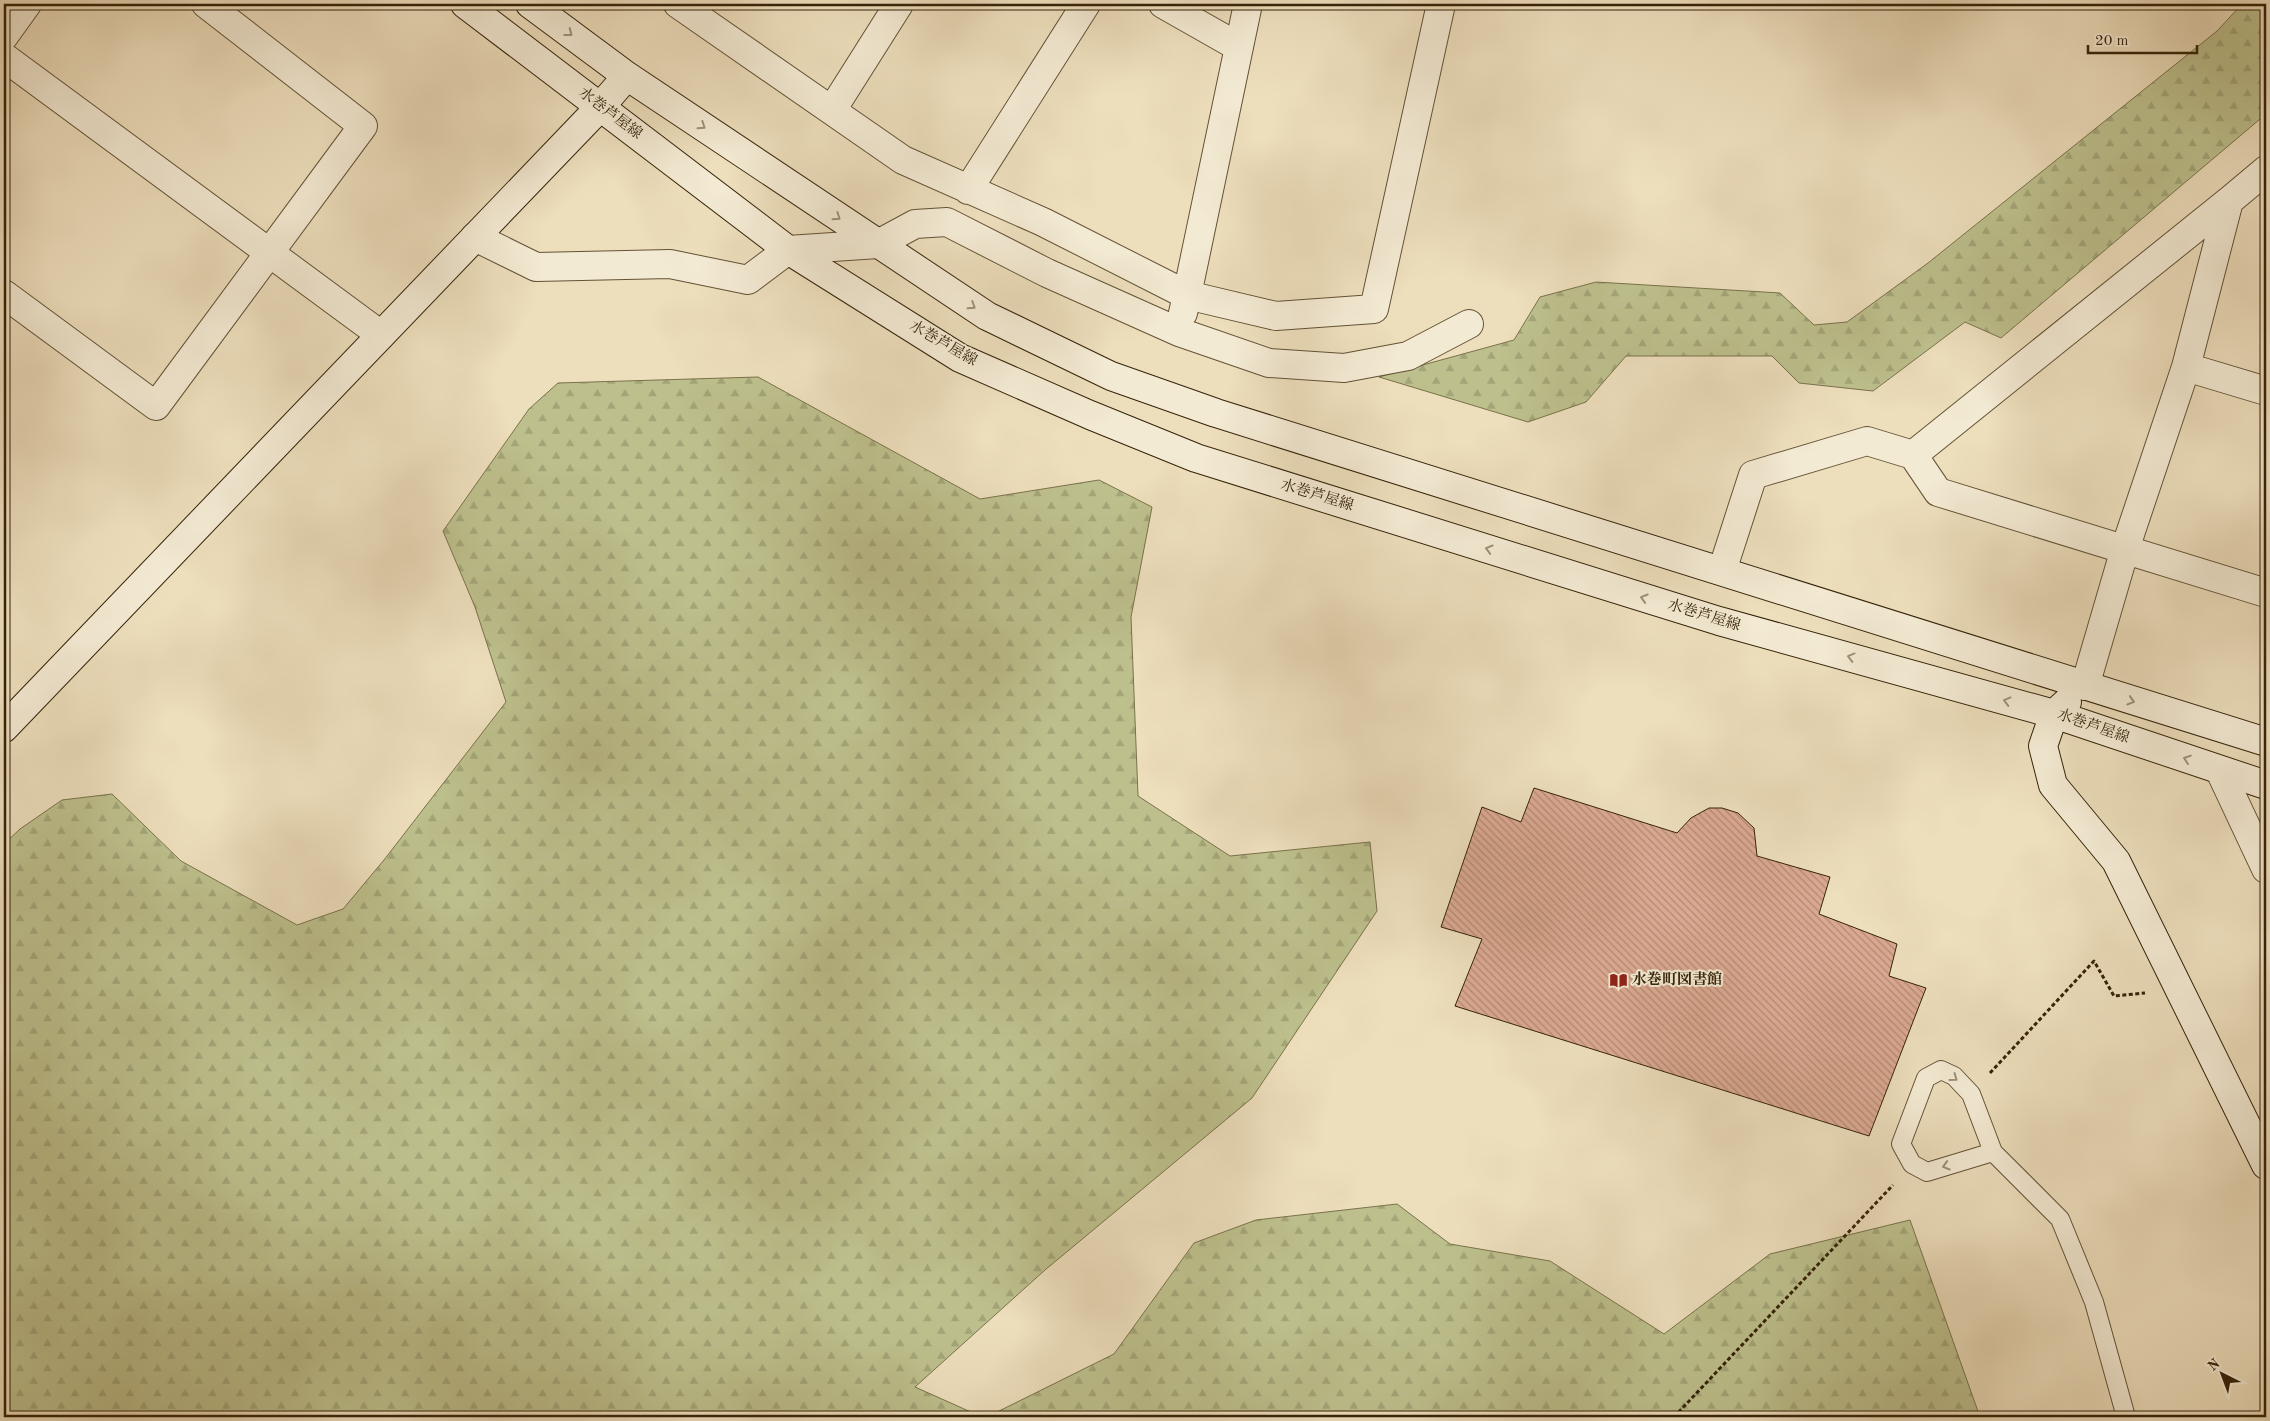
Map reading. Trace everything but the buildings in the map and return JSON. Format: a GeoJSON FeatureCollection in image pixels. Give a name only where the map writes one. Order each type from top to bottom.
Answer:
{"type":"FeatureCollection","features":[{"type":"Feature","properties":{"kind":"street"},"geometry":{"type":"LineString","coordinates":[[4,36],[27,4]]}},
{"type":"Feature","properties":{"kind":"street"},"geometry":{"type":"LineString","coordinates":[[4,294],[156,406],[363,126],[206,4]]}},
{"type":"Feature","properties":{"kind":"street","name":"水巻芦屋線"},"geometry":{"type":"LineString","coordinates":[[465,4],[788,250],[960,358],[1090,415],[1196,458],[1719,621],[2054,714],[2266,785]]}},
{"type":"Feature","properties":{"kind":"street"},"geometry":{"type":"LineString","coordinates":[[530,4],[627,76],[987,316],[1111,376],[1226,416],[2266,742]]}},
{"type":"Feature","properties":{"kind":"street"},"geometry":{"type":"LineString","coordinates":[[832,110],[899,4]]}},
{"type":"Feature","properties":{"kind":"street"},"geometry":{"type":"LineString","coordinates":[[968,190],[1086,4]]}},
{"type":"Feature","properties":{"kind":"street"},"geometry":{"type":"LineString","coordinates":[[1163,4],[1237,46]]}},
{"type":"Feature","properties":{"kind":"street"},"geometry":{"type":"LineString","coordinates":[[1179,332],[1237,46],[1248,4]]}},
{"type":"Feature","properties":{"kind":"street"},"geometry":{"type":"LineString","coordinates":[[694,8],[903,160],[1044,222],[1187,295],[1276,316],[1374,308],[1441,4]]}},
{"type":"Feature","properties":{"kind":"street"},"geometry":{"type":"LineString","coordinates":[[4,57],[381,335]]}},
{"type":"Feature","properties":{"kind":"street"},"geometry":{"type":"LineString","coordinates":[[4,728],[601,106],[627,76]]}},
{"type":"Feature","properties":{"kind":"street"},"geometry":{"type":"LineString","coordinates":[[1913,454],[2229,201],[2262,178]]}},
{"type":"Feature","properties":{"kind":"street"},"geometry":{"type":"LineString","coordinates":[[2229,201],[2186,367],[2124,549],[2085,686],[2054,714],[2043,746],[2053,784],[2116,861],[2266,1165]]}},
{"type":"Feature","properties":{"kind":"street"},"geometry":{"type":"LineString","coordinates":[[475,237],[536,267],[670,264],[748,280],[788,250],[878,244],[915,224],[947,222],[1046,273],[1179,332],[1269,363],[1344,368],[1408,356],[1469,324]]}},
{"type":"Feature","properties":{"kind":"street"},"geometry":{"type":"LineString","coordinates":[[2186,367],[2266,391]]}},
{"type":"Feature","properties":{"kind":"street"},"geometry":{"type":"LineString","coordinates":[[1722,571],[1753,475],[1867,441],[1913,454],[1938,492],[2266,593]]}},
{"type":"Feature","properties":{"kind":"street"},"geometry":{"type":"LineString","coordinates":[[2220,770],[2266,869]]}},
{"type":"Feature","properties":{"kind":"lane"},"geometry":{"type":"LineString","coordinates":[[1993,1152],[1926,1172],[1912,1164],[1901,1144],[1926,1078],[1940,1070],[1954,1076],[1971,1094],[1993,1152],[2060,1219],[2094,1302],[2126,1417]]}},
{"type":"Feature","properties":{"kind":"path"},"geometry":{"type":"LineString","coordinates":[[1971,1094],[2094,961],[2114,996],[2148,992]]}},
{"type":"Feature","properties":{"kind":"path"},"geometry":{"type":"LineString","coordinates":[[1674,1417],[1912,1164]]}},
{"type":"Feature","properties":{"kind":"green space"},"geometry":{"type":"Polygon","coordinates":[[[2242,4],[2266,4],[2266,114],[2001,338],[1965,322],[1873,391],[1799,383],[1772,356],[1626,356],[1586,402],[1528,422],[1379,377],[1514,340],[1540,297],[1596,282],[1780,293],[1814,325],[1847,322],[1928,263],[2217,31],[2242,4]]]}},
{"type":"Feature","properties":{"kind":"green space"},"geometry":{"type":"Polygon","coordinates":[[[758,377],[980,499],[1099,480],[1152,507],[1131,617],[1138,796],[1230,856],[1370,842],[1377,911],[1252,1098],[1045,1270],[915,1387],[982,1417],[4,1417],[4,844],[20,829],[62,800],[112,794],[181,861],[297,925],[343,909],[384,860],[506,702],[475,607],[443,531],[529,409],[558,383],[758,377]]]}},
{"type":"Feature","properties":{"kind":"green space"},"geometry":{"type":"Polygon","coordinates":[[[1397,1204],[1450,1244],[1550,1261],[1664,1334],[1770,1254],[1910,1220],[1980,1417],[987,1417],[1114,1354],[1194,1243],[1256,1220],[1397,1204]]]}},
{"type":"Feature","properties":{"kind":"place","name":"水巻町図書館"},"geometry":{"type":"Point","coordinates":[1618,980]}}]}
